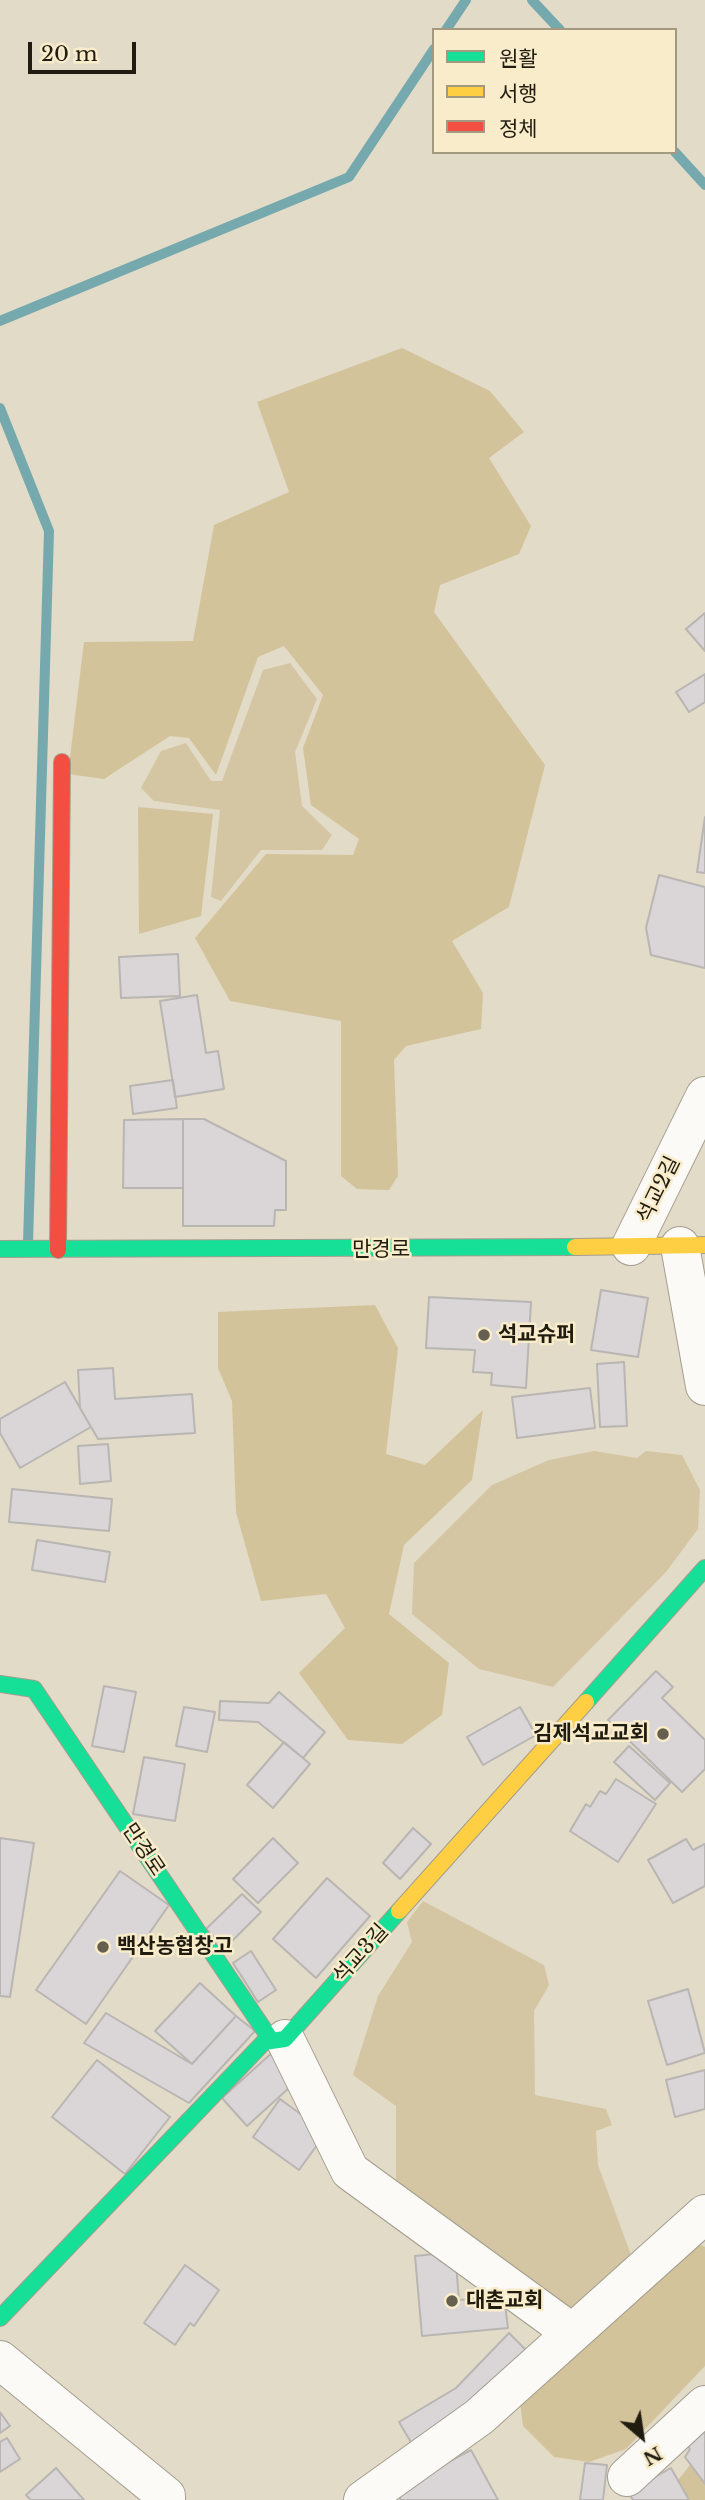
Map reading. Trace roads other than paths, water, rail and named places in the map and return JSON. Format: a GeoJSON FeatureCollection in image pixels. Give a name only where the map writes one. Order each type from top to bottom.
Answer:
{"type":"FeatureCollection","features":[{"type":"Feature","properties":{"kind":"street"},"geometry":{"type":"LineString","coordinates":[[58,1250],[62,761]]}},
{"type":"Feature","properties":{"kind":"street","name":"석교2길"},"geometry":{"type":"LineString","coordinates":[[631,1246],[705,1096]]}},
{"type":"Feature","properties":{"kind":"street"},"geometry":{"type":"LineString","coordinates":[[692,1245],[705,1386]]}},
{"type":"Feature","properties":{"kind":"street","name":"만경로"},"geometry":{"type":"LineString","coordinates":[[0,1249],[692,1245]]}},
{"type":"Feature","properties":{"kind":"street","name":"석교3길"},"geometry":{"type":"LineString","coordinates":[[0,2318],[264,2042],[278,2040],[705,1568]]}},
{"type":"Feature","properties":{"kind":"street","name":"만경로"},"geometry":{"type":"LineString","coordinates":[[0,1684],[34,1689],[278,2040]]}},
{"type":"Feature","properties":{"kind":"street"},"geometry":{"type":"LineString","coordinates":[[278,2040],[350,2171],[571,2332]]}},
{"type":"Feature","properties":{"kind":"street"},"geometry":{"type":"LineString","coordinates":[[363,2500],[479,2417],[705,2214]]}},
{"type":"Feature","properties":{"kind":"street"},"geometry":{"type":"LineString","coordinates":[[0,2360],[166,2496],[166,2500]]}},
{"type":"Feature","properties":{"kind":"street"},"geometry":{"type":"LineString","coordinates":[[627,2477],[705,2405]]}},
{"type":"Feature","properties":{"kind":"waterway"},"geometry":{"type":"LineString","coordinates":[[447,28],[466,0]]}},
{"type":"Feature","properties":{"kind":"waterway"},"geometry":{"type":"LineString","coordinates":[[532,0],[558,28]]}},
{"type":"Feature","properties":{"kind":"waterway"},"geometry":{"type":"LineString","coordinates":[[0,321],[349,177],[432,52]]}},
{"type":"Feature","properties":{"kind":"waterway"},"geometry":{"type":"LineString","coordinates":[[677,154],[705,185]]}},
{"type":"Feature","properties":{"kind":"waterway"},"geometry":{"type":"LineString","coordinates":[[0,408],[49,531],[28,1243]]}},
{"type":"Feature","properties":{"kind":"place","name":"석교슈퍼"},"geometry":{"type":"Point","coordinates":[484,1335]}},
{"type":"Feature","properties":{"kind":"place","name":"김제석교교회"},"geometry":{"type":"Point","coordinates":[663,1734]}},
{"type":"Feature","properties":{"kind":"place","name":"백산농협창고"},"geometry":{"type":"Point","coordinates":[103,1947]}},
{"type":"Feature","properties":{"kind":"place","name":"대촌교회"},"geometry":{"type":"Point","coordinates":[452,2301]}}]}
